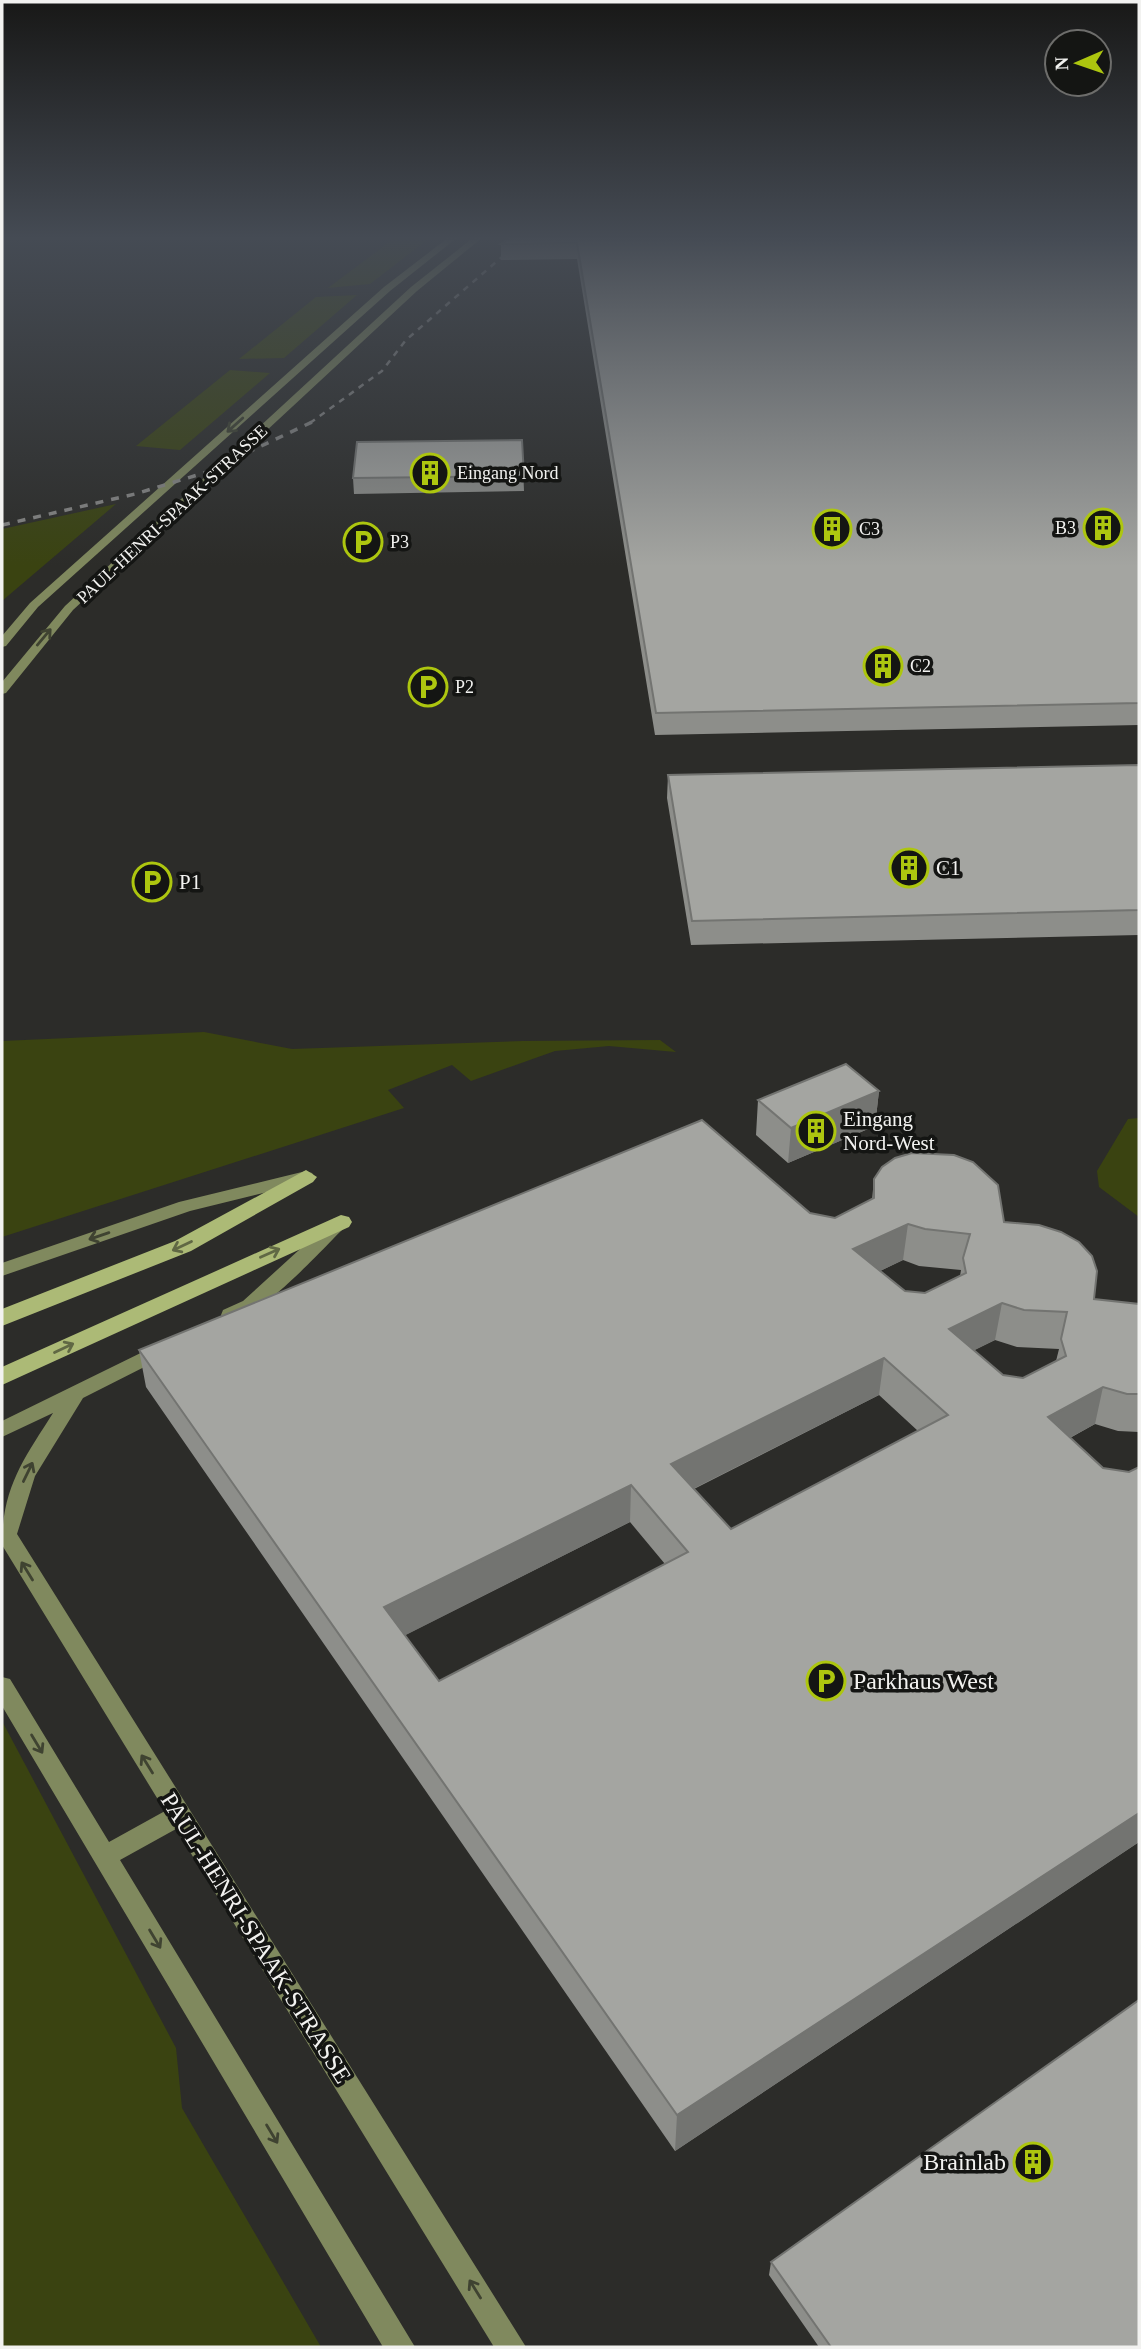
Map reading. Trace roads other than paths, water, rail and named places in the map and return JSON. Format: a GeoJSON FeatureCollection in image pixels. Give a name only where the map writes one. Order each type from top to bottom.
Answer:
{"type":"FeatureCollection","features":[{"type":"Feature","properties":{"kind":"highway"},"geometry":{"type":"LineString","coordinates":[[2,1318],[183,1247],[306,1177]]}},
{"type":"Feature","properties":{"kind":"highway"},"geometry":{"type":"LineString","coordinates":[[2,1377],[341,1222]]}},
{"type":"Feature","properties":{"kind":"main road","name":"PAUL-HENRI-SPAAK-STRASSE"},"geometry":{"type":"LineString","coordinates":[[2,643],[34,605],[321,347]]}},
{"type":"Feature","properties":{"kind":"main road","name":"PAUL-HENRI-SPAAK-STRASSE"},"geometry":{"type":"LineString","coordinates":[[2,690],[69,608],[352,347]]}},
{"type":"Feature","properties":{"kind":"main road"},"geometry":{"type":"LineString","coordinates":[[2,1270],[185,1206],[306,1177]]}},
{"type":"Feature","properties":{"kind":"main road"},"geometry":{"type":"LineString","coordinates":[[212,1324],[250,1306],[341,1222]]}},
{"type":"Feature","properties":{"kind":"main road"},"geometry":{"type":"LineString","coordinates":[[2,1430],[175,1343]]}},
{"type":"Feature","properties":{"kind":"main road"},"geometry":{"type":"LineString","coordinates":[[4,1532],[26,1475],[76,1393]]}},
{"type":"Feature","properties":{"kind":"main road","name":"PAUL-HENRI-SPAAK-STRASSE"},"geometry":{"type":"LineString","coordinates":[[4,1532],[512,2347]]}},
{"type":"Feature","properties":{"kind":"main road"},"geometry":{"type":"LineString","coordinates":[[2,1686],[400,2347]]}},
{"type":"Feature","properties":{"kind":"main road"},"geometry":{"type":"LineString","coordinates":[[104,1857],[180,1815]]}},
{"type":"Feature","properties":{"kind":"railway"},"geometry":{"type":"LineString","coordinates":[[310,423],[382,371],[401,347]]}},
{"type":"Feature","properties":{"kind":"railway"},"geometry":{"type":"LineString","coordinates":[[2,525],[135,494],[204,473],[310,423]]}},
{"type":"Feature","properties":{"kind":"place","name":"Eingang Nord"},"geometry":{"type":"Point","coordinates":[430,473]}},
{"type":"Feature","properties":{"kind":"place","name":"B3"},"geometry":{"type":"Point","coordinates":[1103,528]}},
{"type":"Feature","properties":{"kind":"place","name":"C3"},"geometry":{"type":"Point","coordinates":[832,529]}},
{"type":"Feature","properties":{"kind":"place","name":"P3"},"geometry":{"type":"Point","coordinates":[363,542]}},
{"type":"Feature","properties":{"kind":"place","name":"C2"},"geometry":{"type":"Point","coordinates":[883,666]}},
{"type":"Feature","properties":{"kind":"place","name":"P2"},"geometry":{"type":"Point","coordinates":[428,687]}},
{"type":"Feature","properties":{"kind":"place","name":"C1"},"geometry":{"type":"Point","coordinates":[909,868]}},
{"type":"Feature","properties":{"kind":"place","name":"P1"},"geometry":{"type":"Point","coordinates":[152,882]}},
{"type":"Feature","properties":{"kind":"place","name":"Eingang Nord-West"},"geometry":{"type":"Point","coordinates":[816,1131]}},
{"type":"Feature","properties":{"kind":"place","name":"Parkhaus West"},"geometry":{"type":"Point","coordinates":[826,1681]}},
{"type":"Feature","properties":{"kind":"place","name":"Brainlab"},"geometry":{"type":"Point","coordinates":[1033,2162]}}]}
